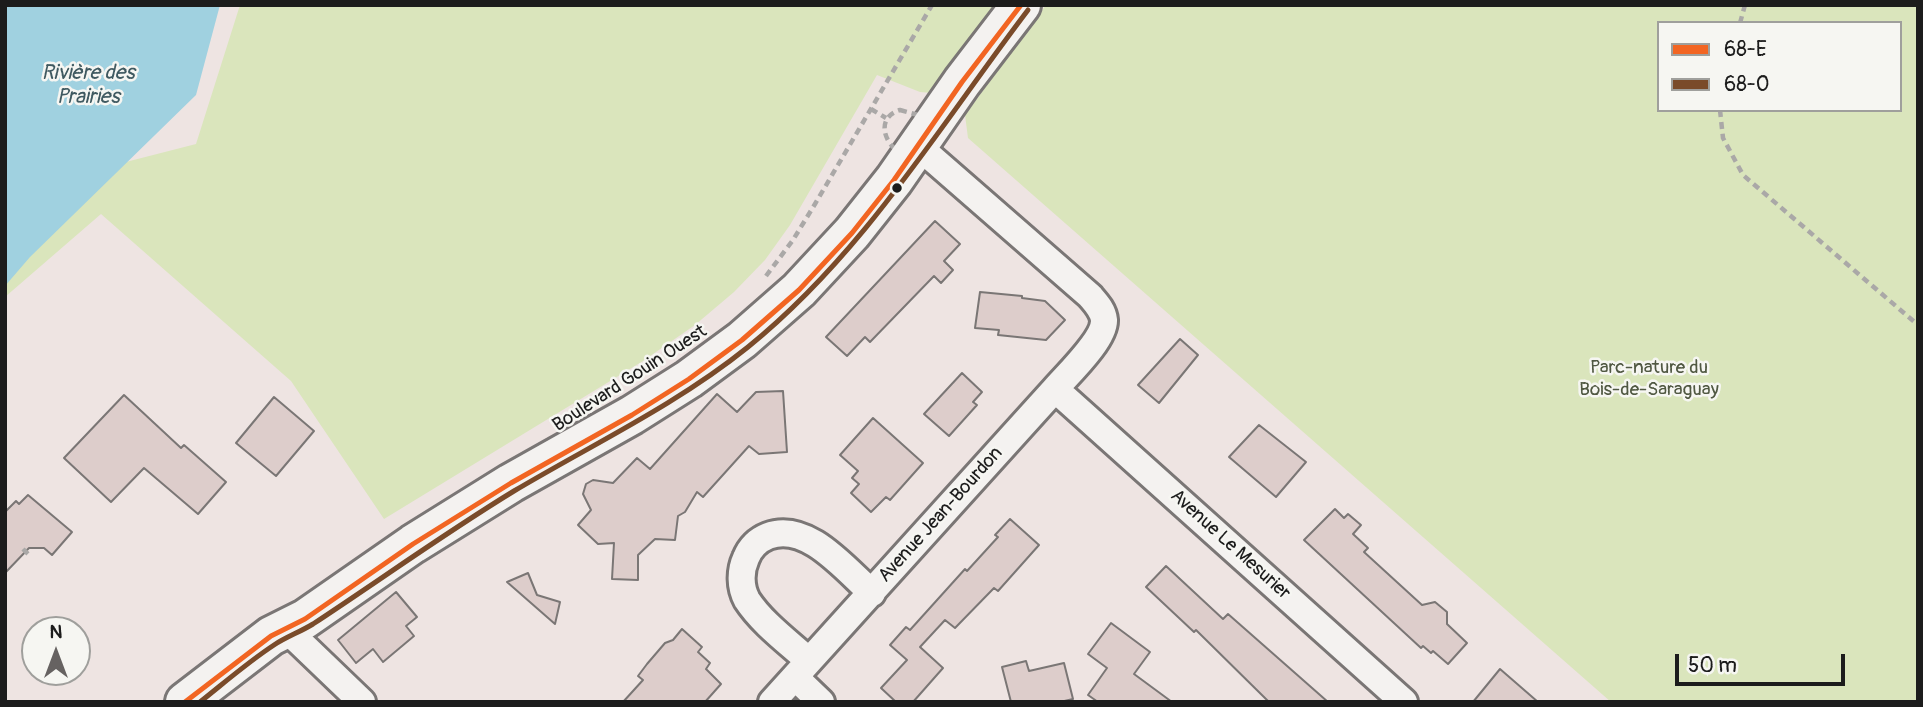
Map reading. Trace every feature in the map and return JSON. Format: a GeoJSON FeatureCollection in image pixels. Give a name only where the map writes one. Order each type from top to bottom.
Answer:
{"type":"FeatureCollection","features":[{"type":"Feature","properties":{"kind":"street","name":"Boulevard Gouin Ouest"},"geometry":{"type":"LineString","coordinates":[[185,702],[259,645],[305,619],[413,544],[511,483],[632,415],[725,354],[820,269],[868,213],[1021,5]]}},
{"type":"Feature","properties":{"kind":"street","name":"Avenue Jean-Bourdon"},"geometry":{"type":"LineString","coordinates":[[772,702],[1055,389],[1097,339],[1104,324],[1102,311],[1090,296],[918,146]]}},
{"type":"Feature","properties":{"kind":"street","name":"Avenue Le Mesurier"},"geometry":{"type":"LineString","coordinates":[[1055,389],[1404,702]]}},
{"type":"Feature","properties":{"kind":"street"},"geometry":{"type":"LineString","coordinates":[[821,702],[802,669],[747,599],[741,575],[744,563],[755,544],[787,532],[801,536],[821,548],[872,593]]}},
{"type":"Feature","properties":{"kind":"street"},"geometry":{"type":"LineString","coordinates":[[286,629],[362,702]]}},
{"type":"Feature","properties":{"kind":"path"},"geometry":{"type":"LineString","coordinates":[[759,284],[793,240],[932,5]]}},
{"type":"Feature","properties":{"kind":"path"},"geometry":{"type":"LineString","coordinates":[[871,109],[886,118]]}},
{"type":"Feature","properties":{"kind":"path"},"geometry":{"type":"LineString","coordinates":[[1720,112],[1723,138],[1743,175],[1918,325]]}},
{"type":"Feature","properties":{"kind":"path"},"geometry":{"type":"LineString","coordinates":[[23,550],[30,555]]}},
{"type":"Feature","properties":{"kind":"green space"},"geometry":{"type":"Polygon","coordinates":[[[240,5],[1001,5],[932,93],[920,92],[877,75],[790,225],[765,260],[734,292],[695,325],[643,361],[384,519],[291,381],[101,214],[5,297],[5,193],[196,144],[240,5]]]}},
{"type":"Feature","properties":{"kind":"green space","name":"Parc-nature du Bois-de-Saraguay"},"geometry":{"type":"Polygon","coordinates":[[[1046,5],[1918,5],[1918,702],[1611,702],[968,138],[965,115],[1046,5]]]}},
{"type":"Feature","properties":{"kind":"water","name":"Rivière des Prairies"},"geometry":{"type":"Polygon","coordinates":[[[5,5],[220,5],[196,95],[30,257],[5,286],[5,5]]]}},
{"type":"Feature","properties":{"kind":"building"},"geometry":{"type":"Polygon","coordinates":[[[935,221],[960,244],[944,261],[953,270],[941,283],[934,276],[870,342],[865,337],[847,356],[826,337],[935,221]]]}},
{"type":"Feature","properties":{"kind":"building"},"geometry":{"type":"Polygon","coordinates":[[[980,292],[1045,301],[1065,320],[1046,340],[998,335],[999,330],[975,328],[980,292]]]}},
{"type":"Feature","properties":{"kind":"building"},"geometry":{"type":"Polygon","coordinates":[[[1180,339],[1198,355],[1159,403],[1138,385],[1180,339]]]}},
{"type":"Feature","properties":{"kind":"building"},"geometry":{"type":"Polygon","coordinates":[[[962,373],[982,392],[973,402],[977,405],[949,436],[924,414],[962,373]]]}},
{"type":"Feature","properties":{"kind":"building"},"geometry":{"type":"Polygon","coordinates":[[[783,391],[787,452],[759,454],[749,446],[703,497],[697,492],[685,512],[678,516],[675,540],[655,539],[638,555],[638,580],[612,579],[614,543],[598,544],[578,525],[591,510],[583,494],[586,484],[593,480],[613,483],[637,458],[650,469],[717,394],[737,412],[756,392],[783,391]]]}},
{"type":"Feature","properties":{"kind":"building"},"geometry":{"type":"Polygon","coordinates":[[[124,395],[181,448],[184,445],[226,482],[198,514],[144,468],[111,502],[64,458],[124,395]]]}},
{"type":"Feature","properties":{"kind":"building"},"geometry":{"type":"Polygon","coordinates":[[[274,397],[314,431],[276,476],[236,443],[274,397]]]}},
{"type":"Feature","properties":{"kind":"building"},"geometry":{"type":"Polygon","coordinates":[[[873,418],[923,463],[890,500],[886,497],[871,512],[851,493],[859,484],[852,478],[858,471],[840,455],[873,418]]]}},
{"type":"Feature","properties":{"kind":"building"},"geometry":{"type":"Polygon","coordinates":[[[1259,425],[1306,462],[1276,497],[1229,457],[1259,425]]]}},
{"type":"Feature","properties":{"kind":"building"},"geometry":{"type":"Polygon","coordinates":[[[28,495],[72,532],[52,555],[44,548],[29,548],[5,573],[5,512],[16,501],[19,504],[28,495]]]}},
{"type":"Feature","properties":{"kind":"building"},"geometry":{"type":"Polygon","coordinates":[[[1335,509],[1344,518],[1348,514],[1361,525],[1353,534],[1368,548],[1364,552],[1422,605],[1435,602],[1447,612],[1447,624],[1467,643],[1448,664],[1433,651],[1431,653],[1423,646],[1421,648],[1304,540],[1335,509]]]}},
{"type":"Feature","properties":{"kind":"building"},"geometry":{"type":"Polygon","coordinates":[[[1010,519],[1039,545],[998,591],[994,588],[955,628],[945,620],[920,647],[943,668],[913,702],[896,702],[881,688],[907,660],[890,645],[906,627],[910,630],[965,569],[967,571],[998,537],[995,535],[1010,519]]]}},
{"type":"Feature","properties":{"kind":"building"},"geometry":{"type":"Polygon","coordinates":[[[1166,566],[1223,619],[1228,614],[1328,702],[1269,702],[1196,630],[1194,632],[1146,587],[1166,566]]]}},
{"type":"Feature","properties":{"kind":"building"},"geometry":{"type":"Polygon","coordinates":[[[528,573],[537,595],[560,602],[555,624],[507,582],[528,573]]]}},
{"type":"Feature","properties":{"kind":"building"},"geometry":{"type":"Polygon","coordinates":[[[396,592],[417,617],[406,626],[414,636],[383,662],[373,649],[356,663],[338,640],[396,592]]]}},
{"type":"Feature","properties":{"kind":"building"},"geometry":{"type":"Polygon","coordinates":[[[1111,623],[1150,652],[1134,674],[1172,702],[1098,702],[1088,695],[1107,668],[1088,654],[1111,623]]]}},
{"type":"Feature","properties":{"kind":"building"},"geometry":{"type":"Polygon","coordinates":[[[682,629],[702,647],[698,652],[710,663],[706,669],[721,684],[705,702],[623,702],[643,680],[638,676],[647,664],[665,643],[673,640],[682,629]]]}},
{"type":"Feature","properties":{"kind":"building"},"geometry":{"type":"Polygon","coordinates":[[[1026,661],[1029,671],[1064,663],[1073,699],[1060,702],[1011,702],[1002,667],[1026,661]]]}},
{"type":"Feature","properties":{"kind":"building"},"geometry":{"type":"Polygon","coordinates":[[[1500,669],[1538,702],[1473,702],[1500,669]]]}},
{"type":"Feature","properties":{"kind":"transit line","name":"68-E"},"geometry":{"type":"LineString","coordinates":[[185,702],[271,636],[305,619],[413,544],[511,483],[632,415],[689,379],[742,340],[799,290],[852,233],[894,180],[962,82],[1021,5]]}},
{"type":"Feature","properties":{"kind":"transit line","name":"68-O"},"geometry":{"type":"LineString","coordinates":[[200,702],[274,645],[313,624],[514,491],[663,406],[748,347],[828,272],[864,230],[931,144],[1028,10]]}}]}
